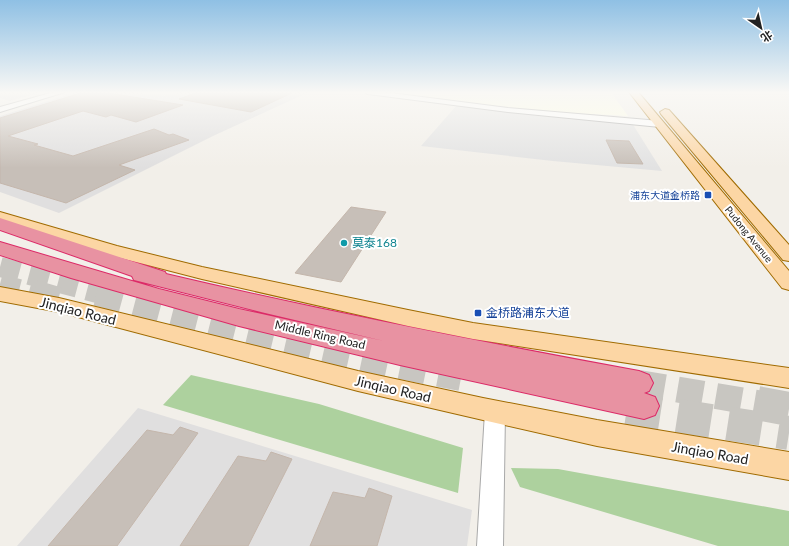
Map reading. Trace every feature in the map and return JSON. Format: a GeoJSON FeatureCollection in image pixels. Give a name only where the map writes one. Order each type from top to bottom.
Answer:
{"type":"FeatureCollection","features":[{"type":"Feature","properties":{"kind":"highway"},"geometry":{"type":"LineString","coordinates":[[0,224],[185,286]]}},
{"type":"Feature","properties":{"kind":"highway"},"geometry":{"type":"LineString","coordinates":[[0,234],[109,267],[185,286]]}},
{"type":"Feature","properties":{"kind":"highway","name":"Middle Ring Road"},"geometry":{"type":"LineString","coordinates":[[0,248],[94,277],[259,321],[359,345],[641,395],[185,286]]}},
{"type":"Feature","properties":{"kind":"main road","name":"Pudong Avenue"},"geometry":{"type":"LineString","coordinates":[[654,117],[789,284]]}},
{"type":"Feature","properties":{"kind":"main road","name":"Pudong Avenue"},"geometry":{"type":"LineString","coordinates":[[669,117],[789,256]]}},
{"type":"Feature","properties":{"kind":"main road"},"geometry":{"type":"LineString","coordinates":[[0,216],[111,250],[202,274],[408,318],[473,331],[789,378]]}},
{"type":"Feature","properties":{"kind":"main road","name":"Jinqiao Road"},"geometry":{"type":"LineString","coordinates":[[0,294],[59,305],[358,381],[495,412],[597,433],[789,466]]}},
{"type":"Feature","properties":{"kind":"street"},"geometry":{"type":"LineString","coordinates":[[589,117],[660,124]]}},
{"type":"Feature","properties":{"kind":"street"},"geometry":{"type":"LineString","coordinates":[[490,546],[495,412]]}},
{"type":"Feature","properties":{"kind":"shaded area"},"geometry":{"type":"Polygon","coordinates":[[[0,117],[253,117],[59,213],[0,192],[0,117]]]}},
{"type":"Feature","properties":{"kind":"shaded area"},"geometry":{"type":"Polygon","coordinates":[[[446,117],[563,117],[632,123],[662,171],[553,161],[421,146],[446,117]]]}},
{"type":"Feature","properties":{"kind":"shaded area"},"geometry":{"type":"Polygon","coordinates":[[[138,408],[472,510],[467,546],[17,546],[138,408]]]}},
{"type":"Feature","properties":{"kind":"green space"},"geometry":{"type":"Polygon","coordinates":[[[191,375],[319,404],[463,448],[458,493],[163,405],[191,375]]]}},
{"type":"Feature","properties":{"kind":"green space"},"geometry":{"type":"Polygon","coordinates":[[[511,468],[558,469],[789,511],[789,546],[718,546],[520,487],[511,468]]]}},
{"type":"Feature","properties":{"kind":"building"},"geometry":{"type":"Polygon","coordinates":[[[64,117],[8,136],[73,156],[154,129],[169,135],[173,134],[189,140],[119,165],[135,170],[66,203],[0,183],[0,118],[64,117]]]}},
{"type":"Feature","properties":{"kind":"building"},"geometry":{"type":"Polygon","coordinates":[[[120,117],[148,117],[136,122],[120,117]]]}},
{"type":"Feature","properties":{"kind":"building"},"geometry":{"type":"Polygon","coordinates":[[[606,140],[629,141],[643,164],[617,163],[606,140]]]}},
{"type":"Feature","properties":{"kind":"building","name":"莫泰168"},"geometry":{"type":"Polygon","coordinates":[[[351,207],[386,212],[341,282],[295,273],[351,207]]]}},
{"type":"Feature","properties":{"kind":"building"},"geometry":{"type":"Polygon","coordinates":[[[180,427],[198,433],[117,546],[48,546],[147,430],[173,435],[180,427]]]}},
{"type":"Feature","properties":{"kind":"building"},"geometry":{"type":"Polygon","coordinates":[[[271,452],[292,459],[248,546],[180,546],[238,456],[266,461],[271,452]]]}},
{"type":"Feature","properties":{"kind":"building"},"geometry":{"type":"Polygon","coordinates":[[[369,488],[392,496],[377,546],[310,546],[333,492],[365,498],[369,488]]]}},
{"type":"Feature","properties":{"kind":"tunnel"},"geometry":{"type":"LineString","coordinates":[[0,267],[101,294]]}},
{"type":"Feature","properties":{"kind":"tunnel"},"geometry":{"type":"LineString","coordinates":[[0,284],[38,294]]}},
{"type":"Feature","properties":{"kind":"tunnel"},"geometry":{"type":"LineString","coordinates":[[34,293],[58,300]]}},
{"type":"Feature","properties":{"kind":"tunnel"},"geometry":{"type":"LineString","coordinates":[[97,293],[279,339],[370,360],[461,378]]}},
{"type":"Feature","properties":{"kind":"tunnel"},"geometry":{"type":"LineString","coordinates":[[639,383],[763,404]]}},
{"type":"Feature","properties":{"kind":"tunnel"},"geometry":{"type":"LineString","coordinates":[[757,403],[789,409]]}},
{"type":"Feature","properties":{"kind":"tunnel"},"geometry":{"type":"LineString","coordinates":[[627,408],[789,433]]}},
{"type":"Feature","properties":{"kind":"place","name":"浦东大道金桥路"},"geometry":{"type":"Point","coordinates":[708,195]}},
{"type":"Feature","properties":{"kind":"place","name":"莫泰168"},"geometry":{"type":"Point","coordinates":[344,243]}},
{"type":"Feature","properties":{"kind":"place","name":"金桥路浦东大道"},"geometry":{"type":"Point","coordinates":[478,313]}}]}
